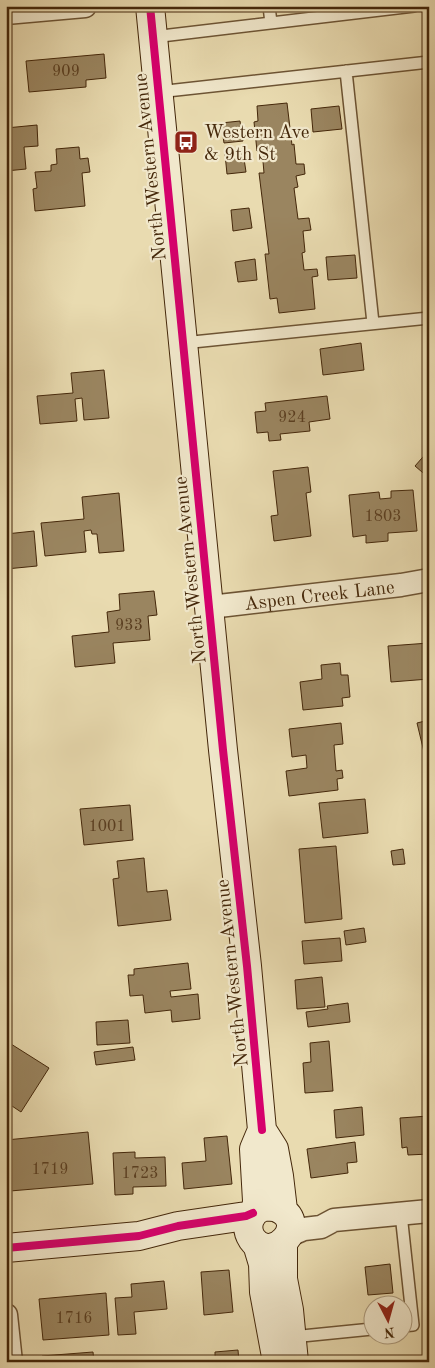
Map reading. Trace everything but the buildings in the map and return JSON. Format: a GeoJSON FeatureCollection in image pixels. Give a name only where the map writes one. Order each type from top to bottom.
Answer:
{"type":"FeatureCollection","features":[{"type":"Feature","properties":{"kind":"main road","name":"North Western Avenue"},"geometry":{"type":"LineString","coordinates":[[150,6],[182,343],[246,956],[262,1130],[254,1149],[258,1201],[270,1226],[283,1279],[289,1310],[293,1350]]}},
{"type":"Feature","properties":{"kind":"main road"},"geometry":{"type":"LineString","coordinates":[[6,1248],[139,1236],[178,1226],[246,1216],[270,1226]]}},
{"type":"Feature","properties":{"kind":"main road","name":"North Western Avenue"},"geometry":{"type":"LineString","coordinates":[[270,1226],[263,1264],[264,1292],[277,1362]]}},
{"type":"Feature","properties":{"kind":"street"},"geometry":{"type":"LineString","coordinates":[[6,13],[85,6]]}},
{"type":"Feature","properties":{"kind":"street","name":"Aspen Creek Lane"},"geometry":{"type":"LineString","coordinates":[[210,607],[401,586],[429,580]]}},
{"type":"Feature","properties":{"kind":"street"},"geometry":{"type":"LineString","coordinates":[[270,1226],[304,1229],[321,1227],[334,1220],[429,1211]]}},
{"type":"Feature","properties":{"kind":"street"},"geometry":{"type":"LineString","coordinates":[[6,1315],[11,1362]]}},
{"type":"Feature","properties":{"kind":"lane"},"geometry":{"type":"LineString","coordinates":[[269,6],[271,23]]}},
{"type":"Feature","properties":{"kind":"lane"},"geometry":{"type":"LineString","coordinates":[[152,36],[271,23],[328,11],[414,6]]}},
{"type":"Feature","properties":{"kind":"lane"},"geometry":{"type":"LineString","coordinates":[[158,92],[429,62]]}},
{"type":"Feature","properties":{"kind":"lane"},"geometry":{"type":"LineString","coordinates":[[346,71],[373,324]]}},
{"type":"Feature","properties":{"kind":"lane"},"geometry":{"type":"LineString","coordinates":[[182,343],[429,318]]}},
{"type":"Feature","properties":{"kind":"lane"},"geometry":{"type":"LineString","coordinates":[[401,1214],[409,1296]]}},
{"type":"Feature","properties":{"kind":"lane"},"geometry":{"type":"LineString","coordinates":[[293,1350],[362,1332]]}},
{"type":"Feature","properties":{"kind":"cycle path"},"geometry":{"type":"LineString","coordinates":[[150,6],[262,1130]]}},
{"type":"Feature","properties":{"kind":"cycle path"},"geometry":{"type":"LineString","coordinates":[[6,1248],[139,1236],[178,1226],[246,1216],[253,1213]]}},
{"type":"Feature","properties":{"kind":"place","name":"Western Ave & 9th St"},"geometry":{"type":"Point","coordinates":[186,142]}}]}
